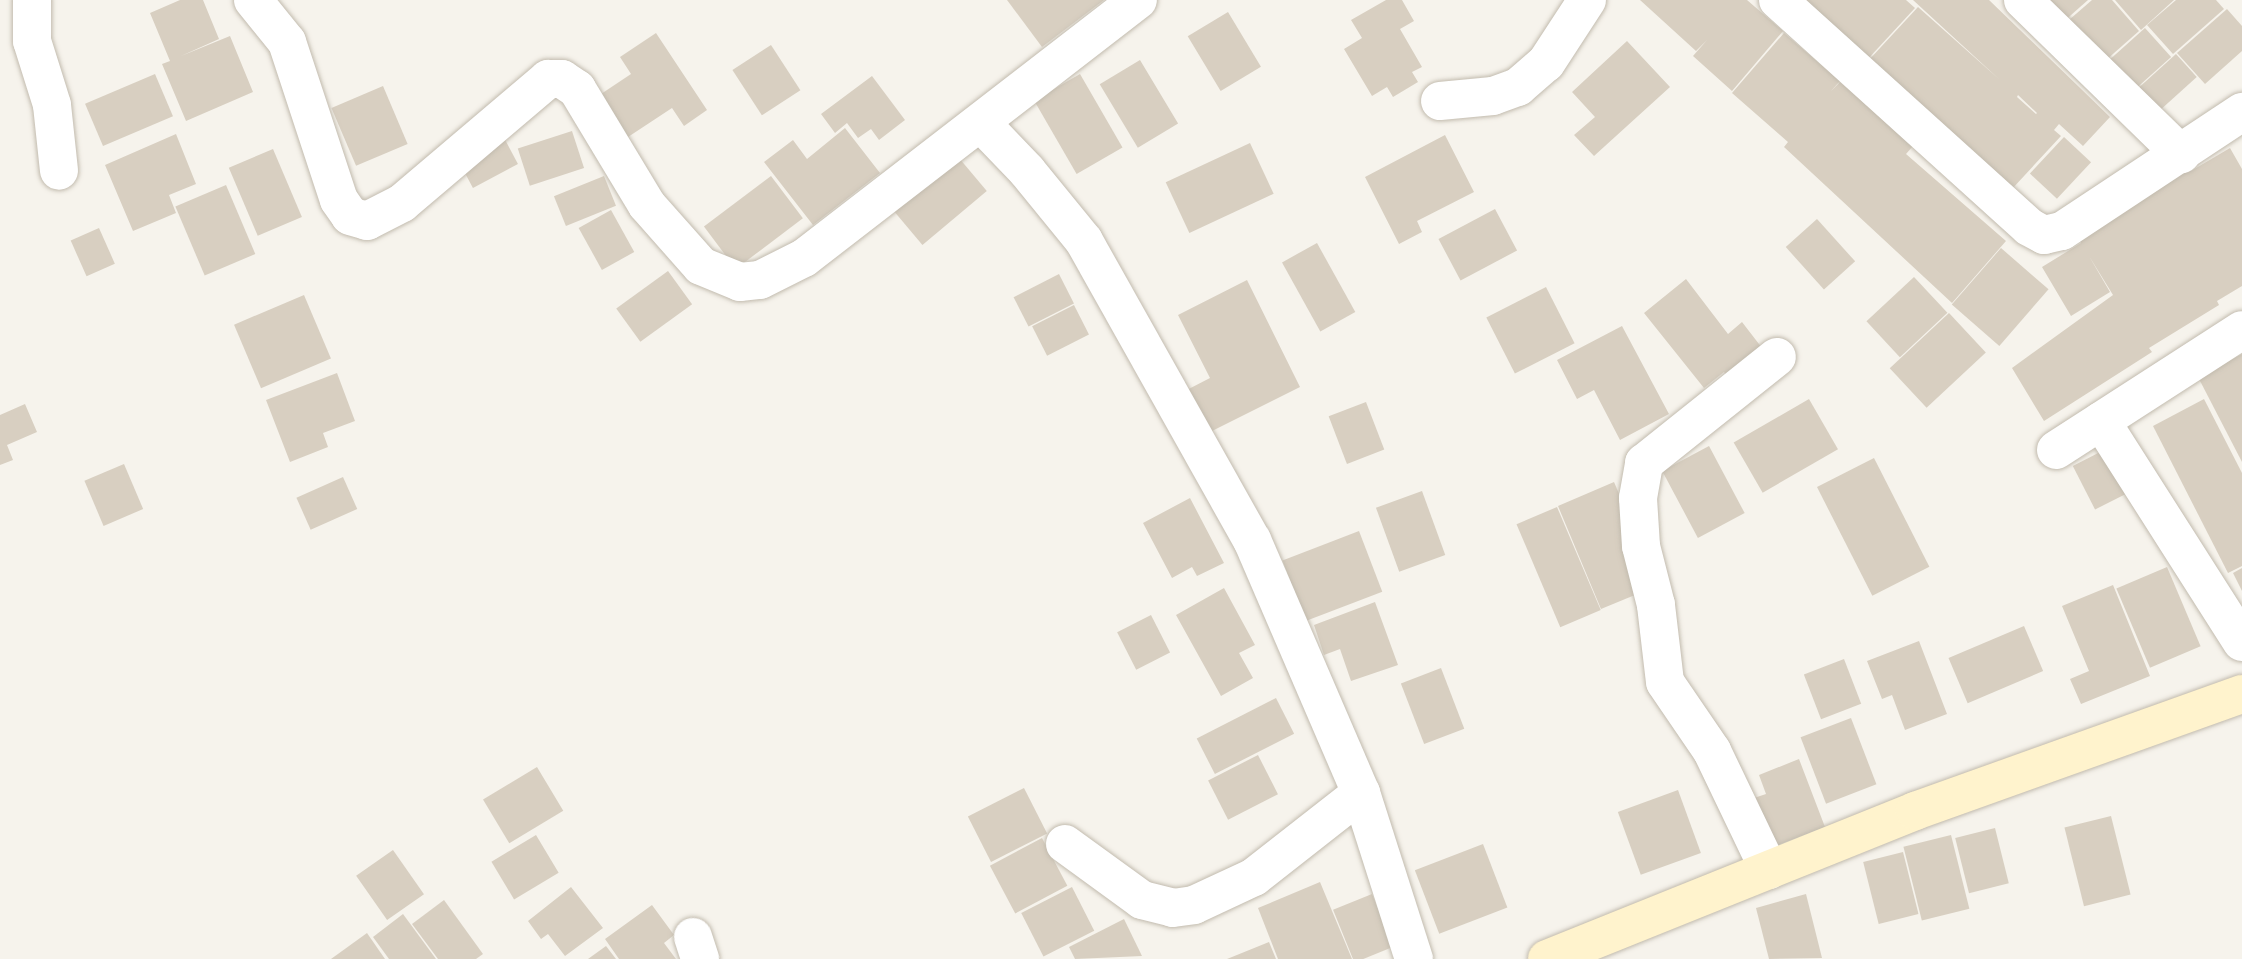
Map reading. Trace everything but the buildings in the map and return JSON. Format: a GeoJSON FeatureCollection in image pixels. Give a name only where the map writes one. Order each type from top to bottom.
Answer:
{"type":"FeatureCollection","features":[{"type":"Feature","properties":{"kind":"street"},"geometry":{"type":"LineString","coordinates":[[32,0],[32,41],[52,105],[59,171]]}},
{"type":"Feature","properties":{"kind":"street"},"geometry":{"type":"LineString","coordinates":[[253,0],[287,42],[339,200],[350,216],[367,221],[402,203],[548,79],[562,79],[577,89],[647,205],[701,266],[740,282],[760,280],[804,258],[956,137],[982,124],[1138,0]]}},
{"type":"Feature","properties":{"kind":"street"},"geometry":{"type":"LineString","coordinates":[[1440,101],[1493,96],[1518,87],[1546,63],[1587,0]]}},
{"type":"Feature","properties":{"kind":"street"},"geometry":{"type":"LineString","coordinates":[[1778,0],[2029,227],[2044,235],[2062,231],[2241,114]]}},
{"type":"Feature","properties":{"kind":"street"},"geometry":{"type":"LineString","coordinates":[[2023,0],[2180,154]]}},
{"type":"Feature","properties":{"kind":"street"},"geometry":{"type":"LineString","coordinates":[[982,124],[1027,171],[1084,242],[1166,381],[1252,540],[1361,793],[1414,959]]}},
{"type":"Feature","properties":{"kind":"street"},"geometry":{"type":"LineString","coordinates":[[2056,450],[2242,330]]}},
{"type":"Feature","properties":{"kind":"street"},"geometry":{"type":"LineString","coordinates":[[1769,870],[1712,751],[1665,682],[1656,605],[1641,546],[1638,498],[1644,463],[1777,358]]}},
{"type":"Feature","properties":{"kind":"street"},"geometry":{"type":"LineString","coordinates":[[2101,421],[2242,642]]}},
{"type":"Feature","properties":{"kind":"street"},"geometry":{"type":"LineString","coordinates":[[1548,959],[1915,811],[2242,694]]}},
{"type":"Feature","properties":{"kind":"street"},"geometry":{"type":"LineString","coordinates":[[1065,844],[1142,900],[1173,908],[1194,905],[1254,877],[1361,793]]}}]}
